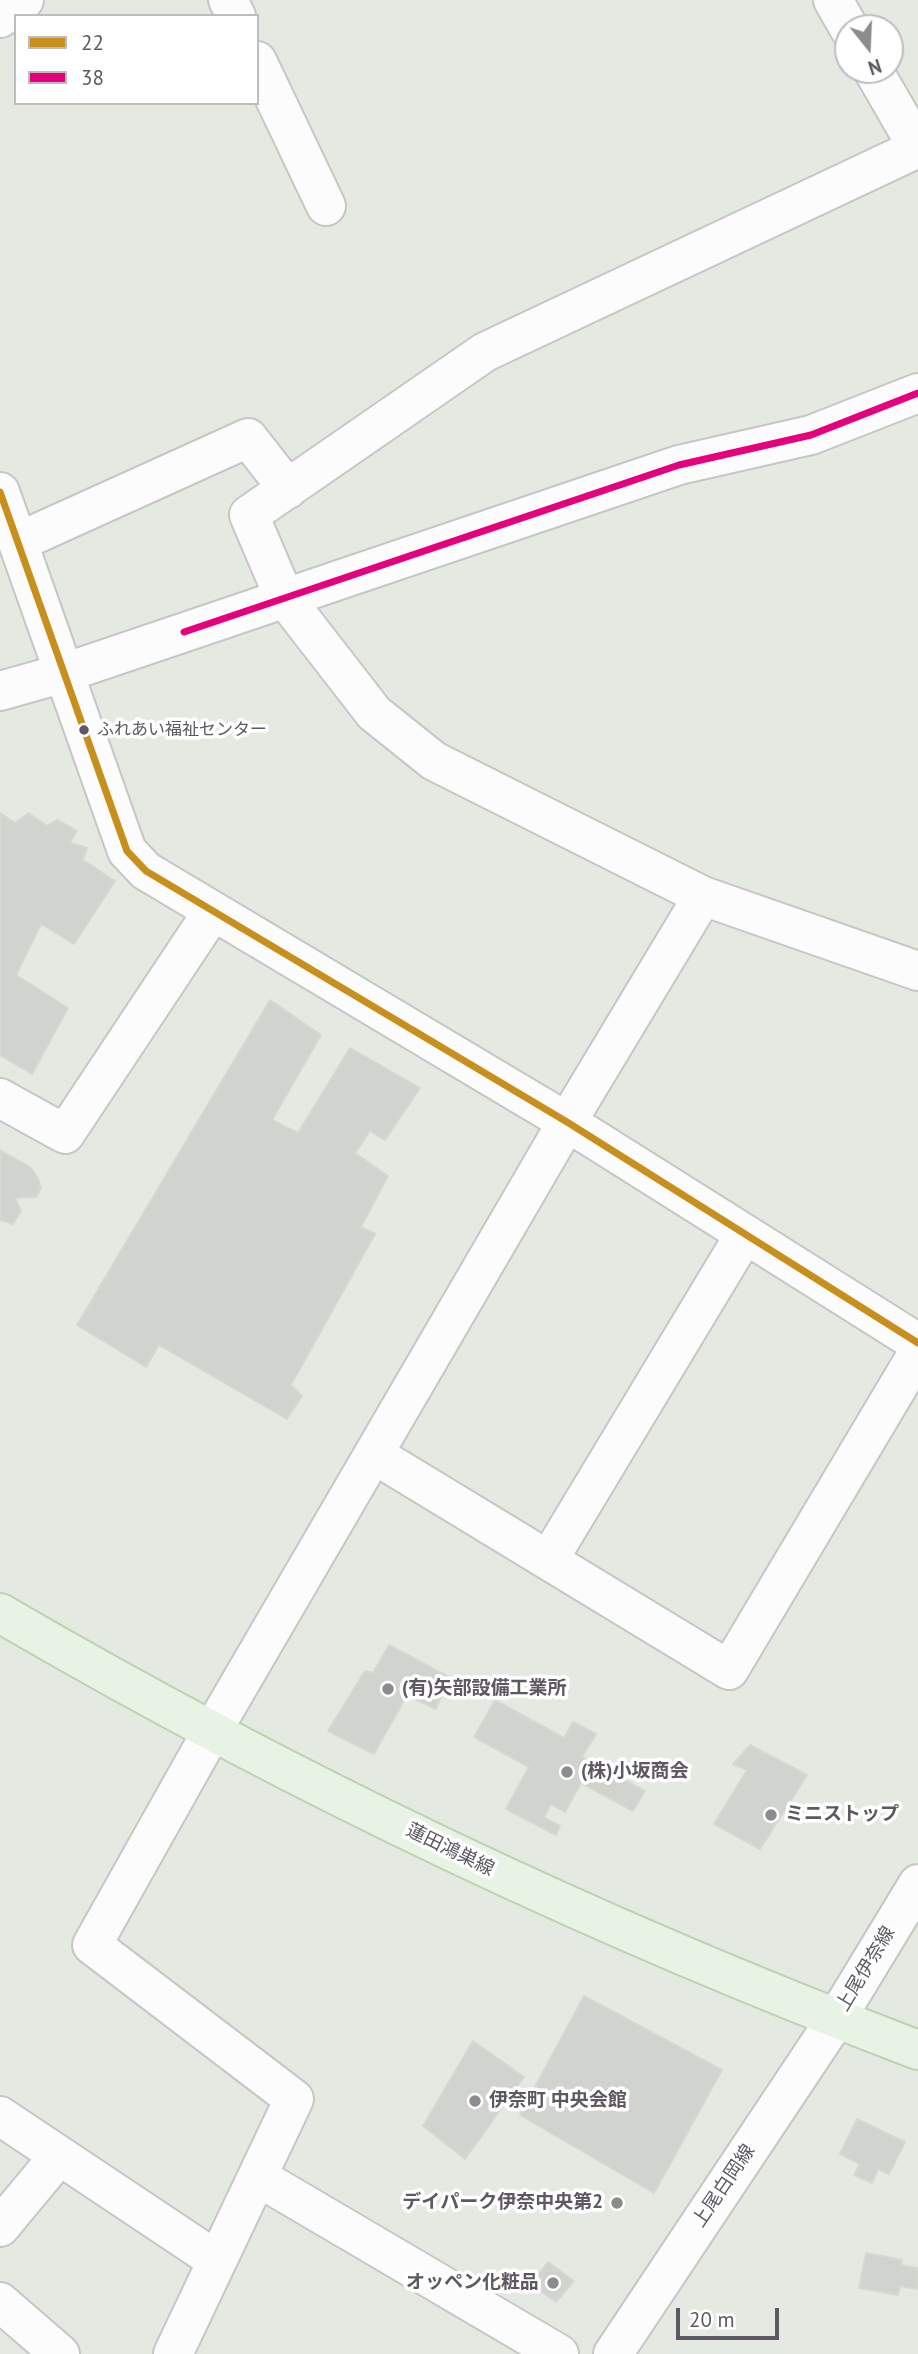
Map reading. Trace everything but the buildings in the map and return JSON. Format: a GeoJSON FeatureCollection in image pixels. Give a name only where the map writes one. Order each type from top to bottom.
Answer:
{"type":"FeatureCollection","features":[{"type":"Feature","properties":{"kind":"main road","name":"蓮田鴻巣線"},"geometry":{"type":"LineString","coordinates":[[0,1613],[211,1732],[498,1874],[836,2019],[918,2050]]}},
{"type":"Feature","properties":{"kind":"street"},"geometry":{"type":"LineString","coordinates":[[0,18],[24,0]]}},
{"type":"Feature","properties":{"kind":"street"},"geometry":{"type":"LineString","coordinates":[[259,65],[326,206]]}},
{"type":"Feature","properties":{"kind":"street"},"geometry":{"type":"LineString","coordinates":[[881,84],[918,148],[485,352],[249,515],[285,597],[374,713],[434,761],[703,896],[918,971]]}},
{"type":"Feature","properties":{"kind":"street"},"geometry":{"type":"LineString","coordinates":[[0,691],[64,673],[679,465],[811,435],[918,393]]}},
{"type":"Feature","properties":{"kind":"street"},"geometry":{"type":"LineString","coordinates":[[18,542],[248,439],[288,489]]}},
{"type":"Feature","properties":{"kind":"street"},"geometry":{"type":"LineString","coordinates":[[0,492],[127,851],[146,871],[567,1122],[918,1343]]}},
{"type":"Feature","properties":{"kind":"street"},"geometry":{"type":"LineString","coordinates":[[173,2354],[294,2099],[92,1945],[211,1732],[567,1122],[703,896]]}},
{"type":"Feature","properties":{"kind":"street"},"geometry":{"type":"LineString","coordinates":[[0,1098],[65,1134],[213,911]]}},
{"type":"Feature","properties":{"kind":"street"},"geometry":{"type":"LineString","coordinates":[[549,1559],[745,1234]]}},
{"type":"Feature","properties":{"kind":"street"},"geometry":{"type":"LineString","coordinates":[[375,1455],[729,1670],[918,1353]]}},
{"type":"Feature","properties":{"kind":"street","name":"上尾伊奈線"},"geometry":{"type":"LineString","coordinates":[[836,2019],[918,1884]]}},
{"type":"Feature","properties":{"kind":"street","name":"上尾白岡線"},"geometry":{"type":"LineString","coordinates":[[613,2354],[836,2019]]}},
{"type":"Feature","properties":{"kind":"street"},"geometry":{"type":"LineString","coordinates":[[0,2116],[216,2260]]}},
{"type":"Feature","properties":{"kind":"street"},"geometry":{"type":"LineString","coordinates":[[0,2227],[59,2155]]}},
{"type":"Feature","properties":{"kind":"street"},"geometry":{"type":"LineString","coordinates":[[258,2177],[559,2354]]}},
{"type":"Feature","properties":{"kind":"street"},"geometry":{"type":"LineString","coordinates":[[0,2302],[60,2354]]}},
{"type":"Feature","properties":{"kind":"transit line","name":"38"},"geometry":{"type":"LineString","coordinates":[[184,632],[679,465],[811,435],[918,393]]}},
{"type":"Feature","properties":{"kind":"transit line","name":"22"},"geometry":{"type":"LineString","coordinates":[[0,492],[127,851],[146,871],[567,1122],[918,1343]]}},
{"type":"Feature","properties":{"kind":"place","name":"ふれあい福祉センター"},"geometry":{"type":"Point","coordinates":[84,730]}},
{"type":"Feature","properties":{"kind":"place","name":"(有)矢部設備工業所"},"geometry":{"type":"Point","coordinates":[388,1689]}},
{"type":"Feature","properties":{"kind":"place","name":"(株)小坂商会"},"geometry":{"type":"Point","coordinates":[567,1772]}},
{"type":"Feature","properties":{"kind":"place","name":"ミニストップ"},"geometry":{"type":"Point","coordinates":[771,1815]}},
{"type":"Feature","properties":{"kind":"place","name":"伊奈町 中央会館"},"geometry":{"type":"Point","coordinates":[475,2101]}},
{"type":"Feature","properties":{"kind":"place","name":"デイパーク伊奈中央第2"},"geometry":{"type":"Point","coordinates":[617,2203]}},
{"type":"Feature","properties":{"kind":"place","name":"オッペン化粧品"},"geometry":{"type":"Point","coordinates":[553,2283]}}]}
